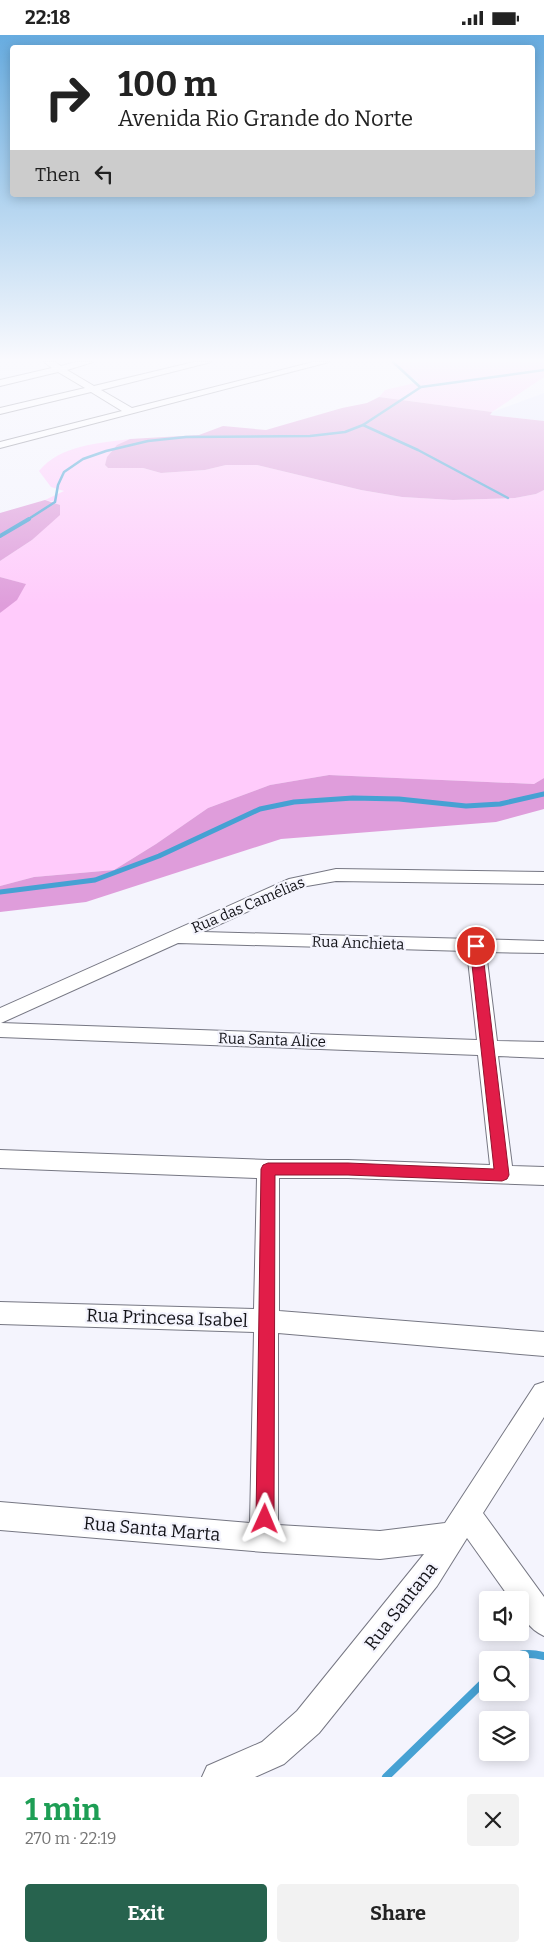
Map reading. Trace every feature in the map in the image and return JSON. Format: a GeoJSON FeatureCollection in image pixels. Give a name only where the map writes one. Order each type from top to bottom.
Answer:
{"type":"FeatureCollection","features":[{"type":"Feature","properties":{"kind":"street","name":"Rua das Camélias"},"geometry":{"type":"LineString","coordinates":[[0,1016],[172,937],[296,883],[323,876],[544,878]]}},
{"type":"Feature","properties":{"kind":"street","name":"Rua Anchieta"},"geometry":{"type":"LineString","coordinates":[[172,937],[544,947]]}},
{"type":"Feature","properties":{"kind":"street"},"geometry":{"type":"LineString","coordinates":[[476,946],[486,1049],[502,1175]]}},
{"type":"Feature","properties":{"kind":"street","name":"Rua Santa Alice"},"geometry":{"type":"LineString","coordinates":[[0,1030],[544,1050]]}},
{"type":"Feature","properties":{"kind":"street"},"geometry":{"type":"LineString","coordinates":[[0,1159],[268,1169],[348,1169],[544,1176]]}},
{"type":"Feature","properties":{"kind":"street"},"geometry":{"type":"LineString","coordinates":[[264,1538],[268,1169]]}},
{"type":"Feature","properties":{"kind":"street","name":"Rua Princesa Isabel"},"geometry":{"type":"LineString","coordinates":[[0,1313],[267,1321],[544,1344]]}},
{"type":"Feature","properties":{"kind":"street","name":"Rua Santana"},"geometry":{"type":"LineString","coordinates":[[218,1777],[273,1753],[308,1722],[427,1576],[544,1394]]}},
{"type":"Feature","properties":{"kind":"street","name":"Rua Santa Marta"},"geometry":{"type":"LineString","coordinates":[[0,1516],[264,1538],[380,1545],[409,1543],[460,1525]]}},
{"type":"Feature","properties":{"kind":"street"},"geometry":{"type":"LineString","coordinates":[[460,1525],[544,1621]]}},
{"type":"Feature","properties":{"kind":"shaded area"},"geometry":{"type":"Polygon","coordinates":[[[100,443],[122,443],[111,452],[105,465],[108,468],[143,468],[161,473],[205,470],[226,465],[257,465],[361,490],[402,497],[453,500],[515,498],[536,494],[544,490],[544,778],[534,784],[329,775],[270,785],[208,808],[114,870],[34,877],[0,886],[0,613],[25,584],[0,577],[0,561],[32,540],[55,518],[56,502],[45,500],[64,491],[51,487],[39,471],[58,456],[81,447],[100,443]]]}},
{"type":"Feature","properties":{"kind":"shaded area"},"geometry":{"type":"Polygon","coordinates":[[[121,443],[544,443],[544,490],[536,494],[515,498],[453,500],[402,497],[361,490],[257,465],[226,465],[205,470],[161,473],[143,468],[108,468],[105,465],[107,457],[121,443]]]}},
{"type":"Feature","properties":{"kind":"shaded area"},"geometry":{"type":"Polygon","coordinates":[[[45,500],[60,505],[60,515],[32,540],[0,561],[0,513],[45,500]]]}},
{"type":"Feature","properties":{"kind":"shaded area"},"geometry":{"type":"Polygon","coordinates":[[[0,577],[26,584],[17,600],[0,613],[0,577]]]}},
{"type":"Feature","properties":{"kind":"shaded area"},"geometry":{"type":"Polygon","coordinates":[[[329,775],[534,784],[544,778],[544,809],[496,822],[281,839],[86,902],[0,912],[0,886],[34,877],[114,870],[208,808],[270,785],[329,775]]]}},
{"type":"Feature","properties":{"kind":"waterway"},"geometry":{"type":"LineString","coordinates":[[27,520],[55,502],[58,485],[64,472],[83,459],[138,443]]}},
{"type":"Feature","properties":{"kind":"waterway"},"geometry":{"type":"LineString","coordinates":[[403,443],[508,498]]}},
{"type":"Feature","properties":{"kind":"waterway"},"geometry":{"type":"LineString","coordinates":[[0,536],[29,519]]}},
{"type":"Feature","properties":{"kind":"waterway"},"geometry":{"type":"LineString","coordinates":[[0,892],[95,880],[159,856],[260,809],[294,802],[353,798],[399,799],[466,806],[500,804],[544,794]]}},
{"type":"Feature","properties":{"kind":"waterway"},"geometry":{"type":"LineString","coordinates":[[529,1654],[544,1656]]}},
{"type":"Feature","properties":{"kind":"waterway"},"geometry":{"type":"LineString","coordinates":[[386,1777],[479,1687]]}},
{"type":"Feature","properties":{"kind":"route"},"geometry":{"type":"LineString","coordinates":[[265,1519],[268,1169],[348,1169],[502,1175],[486,1049],[476,946]]}}]}
